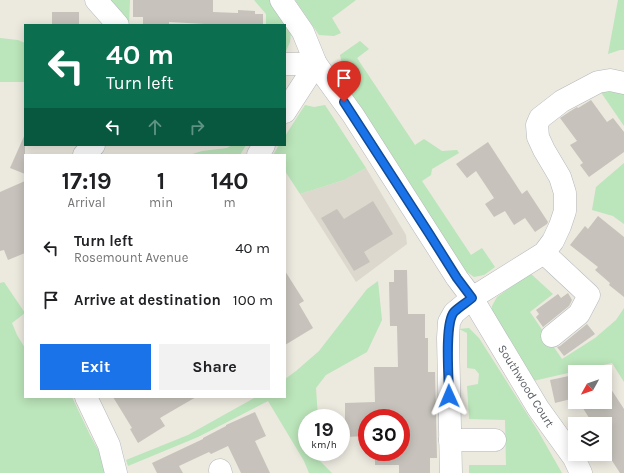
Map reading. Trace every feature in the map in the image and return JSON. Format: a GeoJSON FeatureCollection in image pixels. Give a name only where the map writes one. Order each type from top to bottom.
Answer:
{"type":"FeatureCollection","features":[{"type":"Feature","properties":{"kind":"street"},"geometry":{"type":"LineString","coordinates":[[96,0],[117,24]]}},
{"type":"Feature","properties":{"kind":"street","name":"Southwood Court"},"geometry":{"type":"LineString","coordinates":[[281,0],[303,32],[316,64],[353,115],[457,278],[472,298],[538,408],[574,458],[581,473]]}},
{"type":"Feature","properties":{"kind":"street"},"geometry":{"type":"LineString","coordinates":[[286,64],[316,64]]}},
{"type":"Feature","properties":{"kind":"street"},"geometry":{"type":"LineString","coordinates":[[286,110],[316,64]]}},
{"type":"Feature","properties":{"kind":"street"},"geometry":{"type":"LineString","coordinates":[[451,473],[448,338],[449,322],[454,313],[472,298],[544,253],[553,241],[560,226],[565,210],[565,193],[560,177],[538,137],[537,126],[540,118],[562,101],[598,82],[610,80],[624,83]]}},
{"type":"Feature","properties":{"kind":"street"},"geometry":{"type":"LineString","coordinates":[[85,154],[93,146]]}},
{"type":"Feature","properties":{"kind":"street"},"geometry":{"type":"LineString","coordinates":[[544,253],[589,295],[579,314],[552,336]]}},
{"type":"Feature","properties":{"kind":"street"},"geometry":{"type":"LineString","coordinates":[[86,398],[109,445],[116,473]]}},
{"type":"Feature","properties":{"kind":"street"},"geometry":{"type":"LineString","coordinates":[[450,440],[495,440]]}},
{"type":"Feature","properties":{"kind":"shaded area"},"geometry":{"type":"Polygon","coordinates":[[[366,168],[406,235],[407,244],[356,282],[300,194],[344,180],[366,168]]]}},
{"type":"Feature","properties":{"kind":"green space"},"geometry":{"type":"Polygon","coordinates":[[[109,0],[130,0],[129,24],[109,0]]]}},
{"type":"Feature","properties":{"kind":"green space"},"geometry":{"type":"Polygon","coordinates":[[[254,0],[271,0],[291,31],[290,42],[286,51],[286,24],[266,24],[266,14],[254,0]]]}},
{"type":"Feature","properties":{"kind":"green space"},"geometry":{"type":"Polygon","coordinates":[[[295,0],[356,0],[332,18],[341,33],[334,36],[319,35],[295,0]]]}},
{"type":"Feature","properties":{"kind":"green space"},"geometry":{"type":"Polygon","coordinates":[[[618,0],[624,0],[624,50],[608,54],[618,0]]]}},
{"type":"Feature","properties":{"kind":"green space"},"geometry":{"type":"Polygon","coordinates":[[[0,38],[18,40],[24,43],[24,82],[0,82],[0,38]]]}},
{"type":"Feature","properties":{"kind":"green space"},"geometry":{"type":"Polygon","coordinates":[[[360,41],[369,49],[357,58],[415,145],[424,139],[442,151],[457,150],[459,153],[432,169],[431,175],[422,181],[471,255],[482,248],[495,267],[484,275],[474,277],[463,269],[343,86],[344,74],[340,55],[360,41]]]}},
{"type":"Feature","properties":{"kind":"green space"},"geometry":{"type":"Polygon","coordinates":[[[598,88],[624,89],[624,126],[598,88]]]}},
{"type":"Feature","properties":{"kind":"green space"},"geometry":{"type":"Polygon","coordinates":[[[305,105],[314,107],[325,105],[366,168],[344,180],[300,194],[286,173],[286,154],[274,154],[278,146],[286,146],[286,134],[305,105]]]}},
{"type":"Feature","properties":{"kind":"green space"},"geometry":{"type":"Polygon","coordinates":[[[230,146],[245,146],[241,154],[192,154],[202,151],[227,148],[230,146]]]}},
{"type":"Feature","properties":{"kind":"green space"},"geometry":{"type":"Polygon","coordinates":[[[624,163],[624,224],[613,216],[592,210],[596,187],[624,163]]]}},
{"type":"Feature","properties":{"kind":"green space"},"geometry":{"type":"Polygon","coordinates":[[[530,273],[553,294],[530,312],[562,359],[595,338],[616,320],[624,308],[624,382],[612,363],[603,365],[568,365],[568,373],[533,381],[491,319],[492,306],[497,297],[530,273]]]}},
{"type":"Feature","properties":{"kind":"green space"},"geometry":{"type":"Polygon","coordinates":[[[378,281],[382,320],[367,352],[326,375],[316,388],[317,409],[298,409],[298,451],[268,401],[198,437],[128,466],[126,460],[188,435],[254,398],[286,398],[286,378],[319,351],[367,289],[378,281]]]}},
{"type":"Feature","properties":{"kind":"green space"},"geometry":{"type":"Polygon","coordinates":[[[4,282],[24,312],[24,314],[12,323],[24,346],[24,398],[72,398],[105,462],[106,473],[0,473],[0,283],[4,282]]]}},
{"type":"Feature","properties":{"kind":"green space"},"geometry":{"type":"Polygon","coordinates":[[[469,328],[479,338],[538,431],[562,473],[469,473],[469,465],[506,465],[505,420],[469,419],[467,386],[478,384],[479,374],[475,369],[467,368],[467,333],[459,329],[469,328]]]}},
{"type":"Feature","properties":{"kind":"green space"},"geometry":{"type":"Polygon","coordinates":[[[304,461],[320,461],[332,473],[309,473],[304,461]]]}},
{"type":"Feature","properties":{"kind":"building"},"geometry":{"type":"Polygon","coordinates":[[[133,0],[213,0],[213,12],[238,13],[238,10],[255,11],[255,14],[263,14],[263,24],[205,24],[169,22],[169,24],[143,24],[143,17],[133,17],[133,0]]]}},
{"type":"Feature","properties":{"kind":"building"},"geometry":{"type":"Polygon","coordinates":[[[52,12],[79,12],[79,24],[52,24],[52,12]]]}},
{"type":"Feature","properties":{"kind":"building"},"geometry":{"type":"Polygon","coordinates":[[[591,100],[607,122],[613,118],[624,132],[624,152],[589,177],[580,165],[583,163],[570,145],[577,141],[560,118],[591,100]]]}},
{"type":"Feature","properties":{"kind":"building"},"geometry":{"type":"Polygon","coordinates":[[[24,136],[24,174],[10,168],[24,136]]]}},
{"type":"Feature","properties":{"kind":"building"},"geometry":{"type":"Polygon","coordinates":[[[488,142],[522,194],[527,190],[548,222],[535,232],[525,218],[514,225],[505,211],[494,217],[485,204],[494,198],[476,171],[467,178],[456,164],[488,142]]]}},
{"type":"Feature","properties":{"kind":"building"},"geometry":{"type":"Polygon","coordinates":[[[24,181],[24,253],[8,260],[4,250],[0,251],[0,192],[24,181]]]}},
{"type":"Feature","properties":{"kind":"building"},"geometry":{"type":"Polygon","coordinates":[[[373,201],[393,234],[364,252],[370,262],[354,271],[321,218],[337,209],[344,219],[373,201]]]}},
{"type":"Feature","properties":{"kind":"building"},"geometry":{"type":"Polygon","coordinates":[[[598,216],[624,237],[624,297],[609,285],[610,283],[595,270],[598,267],[570,245],[585,226],[588,229],[598,216]]]}},
{"type":"Feature","properties":{"kind":"building"},"geometry":{"type":"Polygon","coordinates":[[[394,270],[407,270],[408,314],[425,314],[425,338],[428,338],[428,372],[435,372],[437,458],[430,458],[430,473],[399,473],[399,465],[375,465],[375,461],[410,461],[410,409],[358,409],[358,436],[350,437],[350,409],[345,409],[345,403],[375,402],[374,367],[398,367],[397,326],[390,326],[389,282],[394,282],[394,270]]]}},
{"type":"Feature","properties":{"kind":"building"},"geometry":{"type":"Polygon","coordinates":[[[286,273],[304,301],[299,304],[313,328],[286,344],[286,273]]]}},
{"type":"Feature","properties":{"kind":"building"},"geometry":{"type":"Polygon","coordinates":[[[568,293],[572,300],[569,306],[543,327],[536,317],[539,314],[536,310],[558,294],[561,298],[568,293]]]}},
{"type":"Feature","properties":{"kind":"building"},"geometry":{"type":"Polygon","coordinates":[[[587,324],[595,334],[564,356],[557,347],[587,324]]]}},
{"type":"Feature","properties":{"kind":"building"},"geometry":{"type":"Polygon","coordinates":[[[568,376],[568,400],[555,403],[550,380],[568,376]]]}},
{"type":"Feature","properties":{"kind":"building"},"geometry":{"type":"Polygon","coordinates":[[[612,391],[624,409],[624,473],[620,473],[612,461],[612,417],[589,417],[583,409],[612,409],[612,391]]]}},
{"type":"Feature","properties":{"kind":"building"},"geometry":{"type":"Polygon","coordinates":[[[114,398],[194,398],[160,418],[165,426],[138,443],[130,429],[132,428],[114,398]]]}},
{"type":"Feature","properties":{"kind":"building"},"geometry":{"type":"Polygon","coordinates":[[[255,412],[266,436],[255,441],[270,473],[241,473],[228,446],[211,454],[209,452],[179,466],[183,473],[157,473],[152,463],[203,439],[226,425],[255,412]]]}},
{"type":"Feature","properties":{"kind":"route"},"geometry":{"type":"LineString","coordinates":[[344,102],[457,278],[472,298],[454,313],[449,322],[449,396]]}}]}
